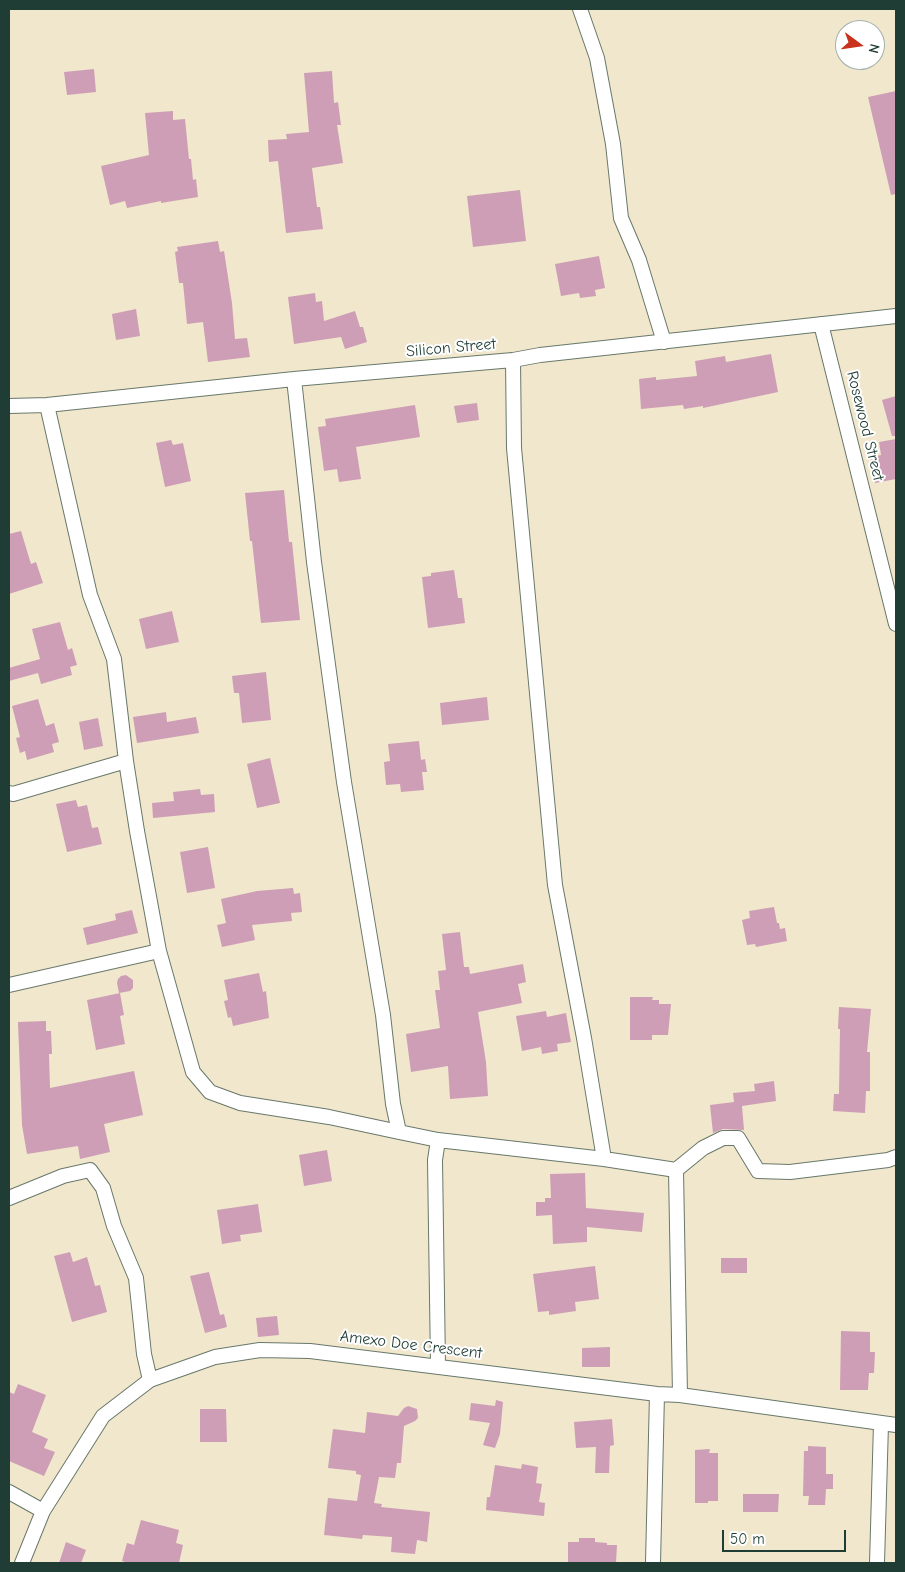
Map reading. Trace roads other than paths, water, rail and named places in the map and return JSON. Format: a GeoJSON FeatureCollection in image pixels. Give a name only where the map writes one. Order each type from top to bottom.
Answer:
{"type":"FeatureCollection","features":[{"type":"Feature","properties":{"kind":"street"},"geometry":{"type":"LineString","coordinates":[[580,9],[597,58],[613,144],[621,218],[639,260],[664,342]]}},
{"type":"Feature","properties":{"kind":"street","name":"Silicon Street"},"geometry":{"type":"LineString","coordinates":[[9,406],[47,405],[294,379],[513,360],[540,354],[896,316]]}},
{"type":"Feature","properties":{"kind":"street","name":"Rosewood Street"},"geometry":{"type":"LineString","coordinates":[[821,324],[896,624]]}},
{"type":"Feature","properties":{"kind":"street"},"geometry":{"type":"LineString","coordinates":[[513,360],[514,448],[555,885],[584,1038],[604,1159]]}},
{"type":"Feature","properties":{"kind":"street"},"geometry":{"type":"LineString","coordinates":[[294,379],[314,562],[342,772],[383,1015],[393,1104],[399,1132]]}},
{"type":"Feature","properties":{"kind":"street"},"geometry":{"type":"LineString","coordinates":[[47,405],[90,595],[114,659],[126,761],[159,951],[193,1072],[210,1092],[240,1103],[329,1117],[438,1140],[604,1159],[676,1170],[703,1148],[723,1138],[738,1138],[758,1171],[790,1172],[888,1160],[896,1157]]}},
{"type":"Feature","properties":{"kind":"street"},"geometry":{"type":"LineString","coordinates":[[9,793],[13,794],[126,761]]}},
{"type":"Feature","properties":{"kind":"street"},"geometry":{"type":"LineString","coordinates":[[9,985],[159,951]]}},
{"type":"Feature","properties":{"kind":"street"},"geometry":{"type":"LineString","coordinates":[[438,1140],[435,1160],[438,1366]]}},
{"type":"Feature","properties":{"kind":"street"},"geometry":{"type":"LineString","coordinates":[[9,1198],[63,1176],[90,1170],[104,1188],[114,1226],[136,1278],[144,1354],[150,1380]]}},
{"type":"Feature","properties":{"kind":"street"},"geometry":{"type":"LineString","coordinates":[[676,1170],[680,1395]]}},
{"type":"Feature","properties":{"kind":"street","name":"Amexo Doe Crescent"},"geometry":{"type":"LineString","coordinates":[[22,1563],[43,1511],[103,1416],[150,1380],[215,1357],[260,1350],[310,1351],[657,1394],[680,1395],[896,1425]]}},
{"type":"Feature","properties":{"kind":"street"},"geometry":{"type":"LineString","coordinates":[[653,1563],[657,1394]]}},
{"type":"Feature","properties":{"kind":"street"},"geometry":{"type":"LineString","coordinates":[[877,1563],[881,1424]]}},
{"type":"Feature","properties":{"kind":"street"},"geometry":{"type":"LineString","coordinates":[[9,1492],[43,1511]]}}]}
